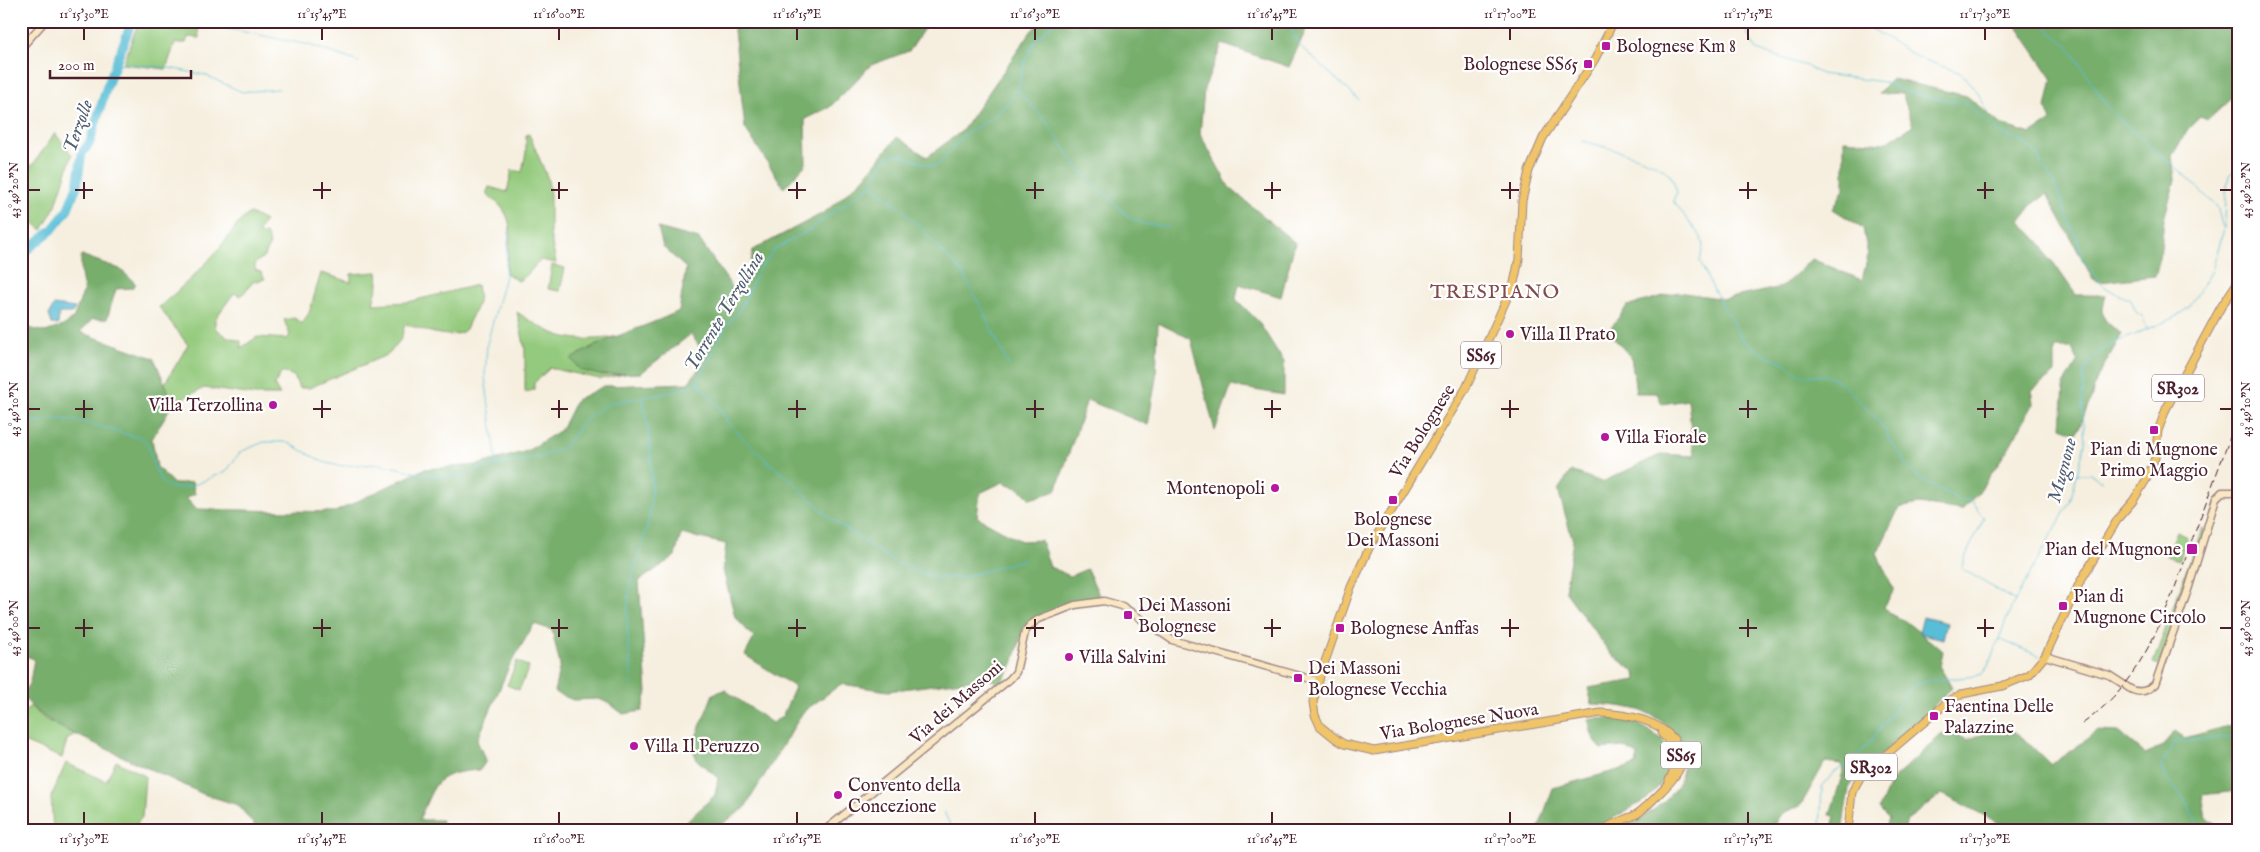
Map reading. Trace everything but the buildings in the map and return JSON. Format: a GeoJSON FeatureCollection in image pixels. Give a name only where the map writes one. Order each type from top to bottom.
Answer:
{"type":"FeatureCollection","features":[{"type":"Feature","properties":{"kind":"main road","name":"Via Bolognese"},"geometry":{"type":"LineString","coordinates":[[1315,692],[1351,587],[1369,548],[1466,388],[1514,283],[1519,258],[1523,194],[1529,171],[1542,138],[1595,58],[1614,21]]}},
{"type":"Feature","properties":{"kind":"main road","name":"SR302"},"geometry":{"type":"LineString","coordinates":[[1848,831],[1852,792],[1861,776],[1950,700],[1962,694],[2002,686],[2029,675],[2045,656],[2080,582],[2119,517],[2146,480],[2155,458],[2158,432],[2166,409],[2221,307],[2239,280]]}},
{"type":"Feature","properties":{"kind":"main road","name":"Via Bolognese Nuova"},"geometry":{"type":"LineString","coordinates":[[1315,692],[1314,710],[1320,726],[1336,740],[1344,744],[1374,750],[1601,713],[1617,714],[1644,721],[1667,739],[1674,752],[1675,765],[1673,773],[1655,798],[1636,814],[1602,831]]}},
{"type":"Feature","properties":{"kind":"street"},"geometry":{"type":"LineString","coordinates":[[21,48],[45,21]]}},
{"type":"Feature","properties":{"kind":"street"},"geometry":{"type":"LineString","coordinates":[[2045,656],[2113,677],[2133,691],[2145,691],[2152,687],[2157,680],[2216,498],[2222,492],[2236,492]]}},
{"type":"Feature","properties":{"kind":"street","name":"Via dei Massoni"},"geometry":{"type":"LineString","coordinates":[[824,831],[1010,678],[1016,672],[1025,632],[1030,625],[1039,618],[1075,605],[1111,602],[1122,606],[1172,640],[1318,681]]}},
{"type":"Feature","properties":{"kind":"green space"},"geometry":{"type":"Polygon","coordinates":[[[139,21],[198,21],[199,38],[188,37],[186,43],[175,43],[166,69],[123,64],[139,21]]]}},
{"type":"Feature","properties":{"kind":"green space"},"geometry":{"type":"Polygon","coordinates":[[[733,21],[929,21],[909,51],[871,65],[830,107],[805,119],[806,164],[784,188],[745,128],[733,21]]]}},
{"type":"Feature","properties":{"kind":"green space"},"geometry":{"type":"Polygon","coordinates":[[[1043,21],[1310,21],[1289,67],[1222,44],[1204,89],[1200,134],[1229,187],[1295,243],[1281,297],[1239,284],[1236,299],[1258,321],[1284,362],[1284,395],[1231,386],[1215,431],[1191,339],[1158,323],[1156,378],[1148,425],[1087,400],[1056,491],[1030,499],[1020,489],[1003,482],[980,493],[977,517],[1021,541],[1041,540],[1050,567],[1070,576],[1087,569],[1101,599],[1069,603],[1024,627],[1013,664],[1001,683],[984,678],[888,691],[841,684],[803,712],[744,809],[716,828],[704,831],[682,831],[686,822],[715,795],[718,778],[697,760],[692,747],[713,694],[725,690],[772,723],[782,717],[795,687],[745,655],[754,638],[735,617],[723,570],[726,544],[681,534],[675,556],[639,581],[647,692],[642,711],[623,714],[610,704],[599,699],[573,700],[554,692],[560,665],[552,630],[534,624],[509,667],[477,741],[486,761],[480,770],[465,771],[445,777],[439,781],[429,796],[419,820],[442,820],[441,831],[259,831],[238,805],[203,794],[66,730],[42,715],[22,695],[30,682],[34,659],[21,654],[21,326],[45,332],[63,326],[73,319],[84,290],[81,274],[81,255],[120,269],[136,284],[132,288],[116,289],[107,319],[93,319],[80,332],[154,358],[173,403],[152,439],[157,467],[174,484],[192,482],[195,494],[186,498],[196,509],[335,512],[424,469],[477,465],[527,451],[561,430],[576,400],[604,386],[688,383],[707,358],[691,334],[641,373],[599,375],[580,370],[571,359],[610,339],[679,311],[686,268],[663,247],[658,228],[699,239],[734,290],[748,282],[753,250],[825,212],[862,180],[897,137],[927,157],[962,131],[1032,30],[1043,21]]]}},
{"type":"Feature","properties":{"kind":"green space"},"geometry":{"type":"Polygon","coordinates":[[[1999,21],[2013,21],[2001,27],[1999,21]]]}},
{"type":"Feature","properties":{"kind":"green space"},"geometry":{"type":"Polygon","coordinates":[[[2013,21],[2239,21],[2239,91],[2208,120],[2200,117],[2188,129],[2172,156],[2175,180],[2164,219],[2160,258],[2155,276],[2100,282],[2093,279],[2047,194],[2033,204],[2020,221],[2042,245],[2047,257],[2053,262],[2076,295],[2106,295],[2103,309],[2104,318],[2122,334],[2097,378],[2091,399],[2077,433],[2061,427],[2064,385],[2078,361],[2072,348],[2055,348],[2055,373],[2032,391],[2033,405],[2008,449],[1978,493],[1962,510],[1919,504],[1899,508],[1877,554],[1894,590],[1884,607],[1890,614],[1905,621],[1943,651],[1940,667],[1952,688],[1859,775],[1849,788],[1842,831],[1831,831],[1835,816],[1830,815],[1844,769],[1841,764],[1825,762],[1801,805],[1780,815],[1774,831],[1616,831],[1643,817],[1668,797],[1677,785],[1682,772],[1683,758],[1678,742],[1672,732],[1655,717],[1632,708],[1592,704],[1588,688],[1636,680],[1635,672],[1610,653],[1565,591],[1573,541],[1558,490],[1571,471],[1602,482],[1662,454],[1694,456],[1688,400],[1662,404],[1657,393],[1636,393],[1631,357],[1608,332],[1627,306],[1678,292],[1725,299],[1782,287],[1812,259],[1862,280],[1868,256],[1863,228],[1833,209],[1844,189],[1844,140],[1884,143],[1913,126],[1902,93],[1878,94],[1892,79],[1967,96],[2000,124],[2031,134],[2051,121],[2046,108],[2052,78],[2013,21]]]}},
{"type":"Feature","properties":{"kind":"green space"},"geometry":{"type":"Polygon","coordinates":[[[55,133],[72,155],[56,205],[42,230],[21,212],[21,159],[32,166],[55,133]]]}},
{"type":"Feature","properties":{"kind":"green space"},"geometry":{"type":"Polygon","coordinates":[[[529,134],[548,179],[550,234],[556,263],[541,260],[525,277],[518,281],[506,273],[510,238],[508,220],[504,211],[486,194],[489,187],[507,192],[512,170],[522,172],[526,152],[526,135],[529,134]]]}},
{"type":"Feature","properties":{"kind":"green space"},"geometry":{"type":"Polygon","coordinates":[[[250,213],[265,221],[257,233],[266,234],[270,244],[265,256],[255,263],[255,270],[261,272],[265,279],[253,282],[241,296],[234,293],[215,319],[215,328],[226,336],[241,341],[241,348],[257,337],[287,339],[290,335],[284,320],[294,318],[302,323],[309,313],[321,273],[351,282],[351,274],[377,272],[378,284],[373,304],[408,302],[477,285],[478,302],[467,328],[460,333],[445,335],[405,324],[401,339],[389,354],[309,388],[299,388],[294,376],[282,372],[274,385],[280,395],[255,395],[204,388],[173,403],[165,383],[188,345],[159,307],[199,270],[238,224],[250,213]]]}},
{"type":"Feature","properties":{"kind":"green space"},"geometry":{"type":"Polygon","coordinates":[[[552,265],[565,268],[560,291],[548,289],[552,265]]]}},
{"type":"Feature","properties":{"kind":"green space"},"geometry":{"type":"Polygon","coordinates":[[[517,312],[542,328],[565,337],[589,339],[619,336],[589,348],[599,375],[625,374],[600,379],[550,368],[534,383],[534,390],[525,392],[525,349],[517,312]]]}},
{"type":"Feature","properties":{"kind":"green space"},"geometry":{"type":"Polygon","coordinates":[[[2202,528],[2204,529],[2203,540],[2159,665],[2153,663],[2202,528]]]}},
{"type":"Feature","properties":{"kind":"green space"},"geometry":{"type":"Polygon","coordinates":[[[2177,531],[2188,536],[2179,560],[2167,556],[2177,531]]]}},
{"type":"Feature","properties":{"kind":"green space"},"geometry":{"type":"Polygon","coordinates":[[[517,661],[529,667],[519,690],[507,685],[517,661]]]}},
{"type":"Feature","properties":{"kind":"green space"},"geometry":{"type":"Polygon","coordinates":[[[30,706],[46,720],[75,734],[67,740],[62,758],[21,741],[21,716],[30,706]]]}},
{"type":"Feature","properties":{"kind":"green space"},"geometry":{"type":"Polygon","coordinates":[[[1613,718],[1635,722],[1662,739],[1668,752],[1669,765],[1666,776],[1660,785],[1647,799],[1591,831],[1535,831],[1539,827],[1553,788],[1636,765],[1638,755],[1623,747],[1601,749],[1594,739],[1589,719],[1613,718]]]}},
{"type":"Feature","properties":{"kind":"green space"},"geometry":{"type":"Polygon","coordinates":[[[2239,723],[2239,791],[2202,795],[2206,817],[2222,829],[2239,831],[2027,831],[2009,828],[1942,794],[1907,820],[1904,831],[1885,831],[1889,819],[1879,809],[1891,781],[1942,734],[1958,735],[1967,740],[2003,726],[2024,739],[2050,764],[2066,755],[2097,731],[2119,732],[2145,754],[2161,747],[2175,731],[2185,738],[2239,723]]]}},
{"type":"Feature","properties":{"kind":"green space"},"geometry":{"type":"Polygon","coordinates":[[[116,761],[145,776],[142,817],[131,831],[53,831],[51,797],[66,763],[106,781],[116,761]]]}},
{"type":"Feature","properties":{"kind":"water"},"geometry":{"type":"Polygon","coordinates":[[[54,305],[75,308],[72,313],[59,313],[58,325],[52,324],[49,315],[54,305]]]}},
{"type":"Feature","properties":{"kind":"water"},"geometry":{"type":"Polygon","coordinates":[[[1923,617],[1947,623],[1943,639],[1919,633],[1923,617]]]}},
{"type":"Feature","properties":{"kind":"waterway","name":"Terzolle"},"geometry":{"type":"LineString","coordinates":[[21,255],[52,230],[67,211],[77,186],[82,153],[90,142],[107,86],[132,21]]}},
{"type":"Feature","properties":{"kind":"waterway"},"geometry":{"type":"LineString","coordinates":[[190,21],[309,45],[359,62]]}},
{"type":"Feature","properties":{"kind":"waterway","name":"Torrente Terzollina"},"geometry":{"type":"LineString","coordinates":[[21,421],[72,420],[140,437],[149,447],[156,470],[163,483],[170,487],[178,488],[191,486],[226,472],[240,452],[264,442],[287,442],[323,462],[339,466],[380,464],[424,474],[462,477],[482,468],[540,457],[565,447],[584,420],[610,403],[673,392],[693,385],[702,375],[726,326],[740,310],[758,271],[775,249],[811,229],[871,185],[886,159],[893,155],[901,155],[934,167],[939,164],[965,134],[991,119],[1010,100],[1019,85],[1025,60],[1035,41],[1055,21]]}},
{"type":"Feature","properties":{"kind":"waterway"},"geometry":{"type":"LineString","coordinates":[[1287,21],[1301,47],[1359,100]]}},
{"type":"Feature","properties":{"kind":"waterway"},"geometry":{"type":"LineString","coordinates":[[1741,21],[1756,50],[1806,66],[1821,74],[1883,82],[1912,94],[1963,103],[1969,106],[1993,129],[2024,143],[2038,156],[2041,164],[2055,184],[2072,229],[2078,238],[2082,261],[2106,288],[2131,300],[2136,312],[2143,317],[2147,329]]}},
{"type":"Feature","properties":{"kind":"waterway"},"geometry":{"type":"LineString","coordinates":[[1859,21],[1919,58],[1961,73],[1978,93],[1997,130]]}},
{"type":"Feature","properties":{"kind":"waterway"},"geometry":{"type":"LineString","coordinates":[[2045,21],[2050,32],[2067,45],[2105,103],[2120,120],[2169,163],[2172,163],[2215,205],[2223,228]]}},
{"type":"Feature","properties":{"kind":"waterway"},"geometry":{"type":"LineString","coordinates":[[116,63],[169,68],[205,75],[242,92],[279,89]]}},
{"type":"Feature","properties":{"kind":"waterway"},"geometry":{"type":"LineString","coordinates":[[1017,90],[1046,121],[1076,166],[1130,218],[1145,224],[1169,227]]}},
{"type":"Feature","properties":{"kind":"waterway"},"geometry":{"type":"LineString","coordinates":[[1583,141],[1653,163],[1669,174],[1677,192],[1673,201],[1701,237],[1703,245],[1700,262],[1743,341],[1761,353],[1787,364],[1800,375],[1829,376],[1843,384],[1876,418],[1886,431],[1890,442],[1902,456],[1904,463],[1917,477],[1957,499],[1971,501],[1984,518],[1961,568],[2015,601]]}},
{"type":"Feature","properties":{"kind":"waterway","name":"Mugnone"},"geometry":{"type":"LineString","coordinates":[[1820,831],[1822,787],[1833,773],[1847,765],[1868,745],[1910,688],[1920,682],[1976,676],[1982,674],[1988,666],[2012,606],[2070,502],[2085,443],[2082,399],[2084,373],[2091,359],[2107,346],[2174,318],[2189,307],[2212,271],[2225,225],[2226,193],[2229,175],[2239,166]]}},
{"type":"Feature","properties":{"kind":"waterway"},"geometry":{"type":"LineString","coordinates":[[872,186],[903,210],[961,271],[981,307],[1009,366]]}},
{"type":"Feature","properties":{"kind":"waterway"},"geometry":{"type":"LineString","coordinates":[[497,464],[485,377],[487,344],[505,276],[509,233]]}},
{"type":"Feature","properties":{"kind":"waterway"},"geometry":{"type":"LineString","coordinates":[[697,382],[718,405],[728,423],[768,462],[792,481],[830,518],[893,561],[936,578],[964,577],[1025,559]]}},
{"type":"Feature","properties":{"kind":"waterway"},"geometry":{"type":"LineString","coordinates":[[632,686],[627,612],[628,601],[633,573],[650,513],[652,480],[650,445],[643,398]]}},
{"type":"Feature","properties":{"kind":"waterway"},"geometry":{"type":"LineString","coordinates":[[2078,474],[2090,474],[2102,481]]}},
{"type":"Feature","properties":{"kind":"waterway"},"geometry":{"type":"LineString","coordinates":[[1999,639],[2039,656]]}},
{"type":"Feature","properties":{"kind":"waterway"},"geometry":{"type":"LineString","coordinates":[[2202,831],[2181,794],[2165,778],[2161,766],[2174,742],[2239,737]]}},
{"type":"Feature","properties":{"kind":"waterway"},"geometry":{"type":"LineString","coordinates":[[944,812],[953,831]]}},
{"type":"Feature","properties":{"kind":"railway"},"geometry":{"type":"LineString","coordinates":[[2082,724],[2104,706],[2123,686],[2153,639],[2175,587],[2239,413]]}},
{"type":"Feature","properties":{"kind":"place","name":"Bolognese Km 8"},"geometry":{"type":"Point","coordinates":[1606,46]}},
{"type":"Feature","properties":{"kind":"place","name":"Bolognese SS65"},"geometry":{"type":"Point","coordinates":[1588,64]}},
{"type":"Feature","properties":{"kind":"place","name":"Villa Il Prato"},"geometry":{"type":"Point","coordinates":[1510,334]}},
{"type":"Feature","properties":{"kind":"place","name":"Villa Terzollina"},"geometry":{"type":"Point","coordinates":[273,405]}},
{"type":"Feature","properties":{"kind":"place","name":"Pian di Mugnone Primo Maggio"},"geometry":{"type":"Point","coordinates":[2154,430]}},
{"type":"Feature","properties":{"kind":"place","name":"Villa Fiorale"},"geometry":{"type":"Point","coordinates":[1605,437]}},
{"type":"Feature","properties":{"kind":"place","name":"Montenopoli"},"geometry":{"type":"Point","coordinates":[1275,488]}},
{"type":"Feature","properties":{"kind":"place","name":"Bolognese Dei Massoni"},"geometry":{"type":"Point","coordinates":[1393,500]}},
{"type":"Feature","properties":{"kind":"place","name":"Pian del Mugnone"},"geometry":{"type":"Point","coordinates":[2192,549]}},
{"type":"Feature","properties":{"kind":"place","name":"Pian di Mugnone Circolo"},"geometry":{"type":"Point","coordinates":[2063,606]}},
{"type":"Feature","properties":{"kind":"place","name":"Dei Massoni Bolognese"},"geometry":{"type":"Point","coordinates":[1128,615]}},
{"type":"Feature","properties":{"kind":"place","name":"Bolognese Anffas"},"geometry":{"type":"Point","coordinates":[1340,628]}},
{"type":"Feature","properties":{"kind":"place","name":"Villa Salvini"},"geometry":{"type":"Point","coordinates":[1069,657]}},
{"type":"Feature","properties":{"kind":"place","name":"Dei Massoni Bolognese Vecchia"},"geometry":{"type":"Point","coordinates":[1298,678]}},
{"type":"Feature","properties":{"kind":"place","name":"Faentina Delle Palazzine"},"geometry":{"type":"Point","coordinates":[1934,716]}},
{"type":"Feature","properties":{"kind":"place","name":"Villa Il Peruzzo"},"geometry":{"type":"Point","coordinates":[634,746]}},
{"type":"Feature","properties":{"kind":"place","name":"Convento della Concezione"},"geometry":{"type":"Point","coordinates":[838,795]}},
{"type":"Feature","properties":{"kind":"district","name":"TRESPIANO"},"geometry":{"type":"Point","coordinates":[1495,291]}}]}
